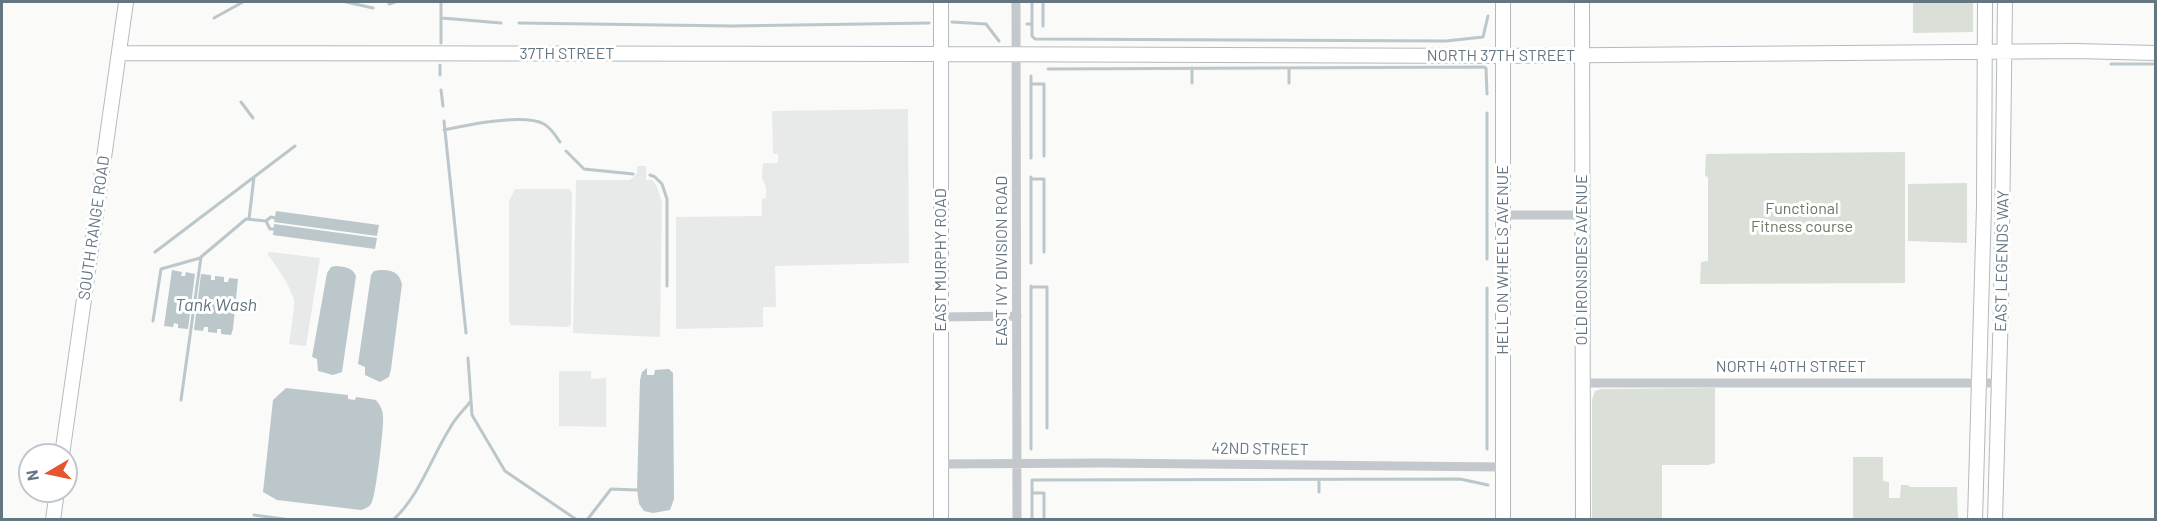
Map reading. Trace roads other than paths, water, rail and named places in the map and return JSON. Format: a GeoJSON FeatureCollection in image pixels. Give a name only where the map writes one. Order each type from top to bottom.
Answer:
{"type":"FeatureCollection","features":[{"type":"Feature","properties":{"kind":"street","name":"SOUTH RANGE ROAD"},"geometry":{"type":"LineString","coordinates":[[64,443],[126,2]]}},
{"type":"Feature","properties":{"kind":"street","name":"EAST MURPHY ROAD"},"geometry":{"type":"LineString","coordinates":[[941,2],[941,519]]}},
{"type":"Feature","properties":{"kind":"street","name":"EAST IVY DIVISION ROAD"},"geometry":{"type":"LineString","coordinates":[[1016,2],[1017,519]]}},
{"type":"Feature","properties":{"kind":"street","name":"HELL ON WHEELS AVENUE"},"geometry":{"type":"LineString","coordinates":[[1503,2],[1503,519]]}},
{"type":"Feature","properties":{"kind":"street","name":"OLD IRONSIDES AVENUE"},"geometry":{"type":"LineString","coordinates":[[1582,2],[1583,519]]}},
{"type":"Feature","properties":{"kind":"street","name":"EAST LEGENDS WAY"},"geometry":{"type":"LineString","coordinates":[[1976,519],[1984,206],[1985,2]]}},
{"type":"Feature","properties":{"kind":"street","name":"EAST LEGENDS WAY"},"geometry":{"type":"LineString","coordinates":[[1995,519],[2006,2]]}},
{"type":"Feature","properties":{"kind":"street","name":"NORTH 37TH STREET"},"geometry":{"type":"LineString","coordinates":[[1016,54],[1582,56],[2156,52]]}},
{"type":"Feature","properties":{"kind":"street","name":"37TH STREET"},"geometry":{"type":"LineString","coordinates":[[118,53],[1016,54]]}},
{"type":"Feature","properties":{"kind":"street"},"geometry":{"type":"LineString","coordinates":[[1503,215],[1583,215]]}},
{"type":"Feature","properties":{"kind":"street"},"geometry":{"type":"LineString","coordinates":[[940,317],[1017,316]]}},
{"type":"Feature","properties":{"kind":"street","name":"NORTH 40TH STREET"},"geometry":{"type":"LineString","coordinates":[[1582,383],[1999,383]]}},
{"type":"Feature","properties":{"kind":"street","name":"42ND STREET"},"geometry":{"type":"LineString","coordinates":[[941,464],[1112,463],[1503,467]]}},
{"type":"Feature","properties":{"kind":"street"},"geometry":{"type":"LineString","coordinates":[[53,519],[55,503]]}},
{"type":"Feature","properties":{"kind":"water"},"geometry":{"type":"Polygon","coordinates":[[[276,211],[379,225],[377,236],[274,222],[276,211]]]}},
{"type":"Feature","properties":{"kind":"water"},"geometry":{"type":"Polygon","coordinates":[[[274,224],[377,238],[375,249],[273,235],[274,224]]]}},
{"type":"Feature","properties":{"kind":"water"},"geometry":{"type":"Polygon","coordinates":[[[331,267],[350,269],[356,276],[342,372],[333,375],[318,371],[317,359],[312,357],[327,273],[331,267]]]}},
{"type":"Feature","properties":{"kind":"water","name":"Tank Wash"},"geometry":{"type":"Polygon","coordinates":[[[172,270],[182,272],[181,276],[185,276],[186,272],[195,274],[188,329],[178,328],[178,324],[174,323],[173,327],[164,326],[172,270]]]}},
{"type":"Feature","properties":{"kind":"water"},"geometry":{"type":"Polygon","coordinates":[[[374,271],[394,272],[402,284],[391,369],[389,377],[380,382],[365,375],[365,367],[358,364],[371,275],[374,271]]]}},
{"type":"Feature","properties":{"kind":"water","name":"Tank Wash"},"geometry":{"type":"Polygon","coordinates":[[[201,274],[211,275],[211,280],[215,280],[215,276],[224,277],[224,282],[228,282],[229,278],[238,279],[231,335],[221,334],[221,329],[217,329],[217,333],[208,332],[208,327],[204,327],[203,331],[194,330],[201,274]]]}},
{"type":"Feature","properties":{"kind":"water"},"geometry":{"type":"Polygon","coordinates":[[[647,368],[647,375],[654,375],[655,370],[669,369],[673,373],[674,499],[670,510],[653,513],[644,511],[639,504],[637,490],[640,380],[642,372],[647,368]]]}},
{"type":"Feature","properties":{"kind":"water"},"geometry":{"type":"Polygon","coordinates":[[[286,388],[348,395],[348,399],[355,400],[356,397],[376,400],[379,404],[383,417],[378,474],[374,496],[367,508],[361,510],[277,500],[263,492],[273,400],[286,388]]]}},
{"type":"Feature","properties":{"kind":"waterway"},"geometry":{"type":"LineString","coordinates":[[214,18],[243,2]]}},
{"type":"Feature","properties":{"kind":"waterway"},"geometry":{"type":"LineString","coordinates":[[346,2],[373,8]]}},
{"type":"Feature","properties":{"kind":"waterway"},"geometry":{"type":"LineString","coordinates":[[389,4],[395,2]]}},
{"type":"Feature","properties":{"kind":"waterway"},"geometry":{"type":"LineString","coordinates":[[441,2],[441,43]]}},
{"type":"Feature","properties":{"kind":"waterway"},"geometry":{"type":"LineString","coordinates":[[1027,24],[1032,24],[1032,2]]}},
{"type":"Feature","properties":{"kind":"waterway"},"geometry":{"type":"LineString","coordinates":[[1043,2],[1043,26]]}},
{"type":"Feature","properties":{"kind":"waterway"},"geometry":{"type":"LineString","coordinates":[[1032,24],[1032,36],[1035,39],[1446,41],[1483,37],[1488,16]]}},
{"type":"Feature","properties":{"kind":"waterway"},"geometry":{"type":"LineString","coordinates":[[442,18],[501,23]]}},
{"type":"Feature","properties":{"kind":"waterway"},"geometry":{"type":"LineString","coordinates":[[952,22],[986,24],[999,41]]}},
{"type":"Feature","properties":{"kind":"waterway"},"geometry":{"type":"LineString","coordinates":[[519,23],[732,26],[929,23]]}},
{"type":"Feature","properties":{"kind":"waterway"},"geometry":{"type":"LineString","coordinates":[[2111,64],[2156,64]]}},
{"type":"Feature","properties":{"kind":"waterway"},"geometry":{"type":"LineString","coordinates":[[440,65],[440,75]]}},
{"type":"Feature","properties":{"kind":"waterway"},"geometry":{"type":"LineString","coordinates":[[1048,69],[1484,67],[1486,68],[1487,94]]}},
{"type":"Feature","properties":{"kind":"waterway"},"geometry":{"type":"LineString","coordinates":[[1192,68],[1192,83]]}},
{"type":"Feature","properties":{"kind":"waterway"},"geometry":{"type":"LineString","coordinates":[[1289,68],[1289,83]]}},
{"type":"Feature","properties":{"kind":"waterway"},"geometry":{"type":"LineString","coordinates":[[1031,76],[1031,158]]}},
{"type":"Feature","properties":{"kind":"waterway"},"geometry":{"type":"LineString","coordinates":[[1031,84],[1044,84],[1044,156]]}},
{"type":"Feature","properties":{"kind":"waterway"},"geometry":{"type":"LineString","coordinates":[[441,90],[443,106]]}},
{"type":"Feature","properties":{"kind":"waterway"},"geometry":{"type":"LineString","coordinates":[[241,102],[253,118]]}},
{"type":"Feature","properties":{"kind":"waterway"},"geometry":{"type":"LineString","coordinates":[[1487,113],[1487,259]]}},
{"type":"Feature","properties":{"kind":"waterway"},"geometry":{"type":"LineString","coordinates":[[444,121],[466,333]]}},
{"type":"Feature","properties":{"kind":"waterway"},"geometry":{"type":"LineString","coordinates":[[444,130],[495,121],[535,121],[544,124],[560,142]]}},
{"type":"Feature","properties":{"kind":"waterway"},"geometry":{"type":"LineString","coordinates":[[155,252],[295,146]]}},
{"type":"Feature","properties":{"kind":"waterway"},"geometry":{"type":"LineString","coordinates":[[566,151],[584,169],[633,174]]}},
{"type":"Feature","properties":{"kind":"waterway"},"geometry":{"type":"LineString","coordinates":[[650,175],[662,184],[667,199],[667,286]]}},
{"type":"Feature","properties":{"kind":"waterway"},"geometry":{"type":"LineString","coordinates":[[249,219],[254,177]]}},
{"type":"Feature","properties":{"kind":"waterway"},"geometry":{"type":"LineString","coordinates":[[1031,177],[1031,263]]}},
{"type":"Feature","properties":{"kind":"waterway"},"geometry":{"type":"LineString","coordinates":[[1031,179],[1044,179],[1044,252]]}},
{"type":"Feature","properties":{"kind":"waterway"},"geometry":{"type":"LineString","coordinates":[[181,400],[201,257],[246,219],[266,221],[271,217],[275,218]]}},
{"type":"Feature","properties":{"kind":"waterway"},"geometry":{"type":"LineString","coordinates":[[266,221],[270,229],[273,229]]}},
{"type":"Feature","properties":{"kind":"waterway"},"geometry":{"type":"LineString","coordinates":[[153,321],[161,269],[200,258]]}},
{"type":"Feature","properties":{"kind":"waterway"},"geometry":{"type":"LineString","coordinates":[[1031,286],[1031,449]]}},
{"type":"Feature","properties":{"kind":"waterway"},"geometry":{"type":"LineString","coordinates":[[1032,287],[1047,287],[1047,428]]}},
{"type":"Feature","properties":{"kind":"waterway"},"geometry":{"type":"LineString","coordinates":[[1487,288],[1487,449]]}},
{"type":"Feature","properties":{"kind":"waterway"},"geometry":{"type":"LineString","coordinates":[[468,358],[472,415],[505,471],[577,520]]}},
{"type":"Feature","properties":{"kind":"waterway"},"geometry":{"type":"LineString","coordinates":[[393,520],[411,499],[452,424],[470,402]]}},
{"type":"Feature","properties":{"kind":"waterway"},"geometry":{"type":"LineString","coordinates":[[1032,520],[1032,480],[1460,479],[1488,485]]}},
{"type":"Feature","properties":{"kind":"waterway"},"geometry":{"type":"LineString","coordinates":[[1319,480],[1319,492]]}},
{"type":"Feature","properties":{"kind":"waterway"},"geometry":{"type":"LineString","coordinates":[[587,520],[611,489],[637,490]]}},
{"type":"Feature","properties":{"kind":"waterway"},"geometry":{"type":"LineString","coordinates":[[1032,493],[1044,493],[1044,520]]}},
{"type":"Feature","properties":{"kind":"waterway"},"geometry":{"type":"LineString","coordinates":[[254,515],[290,520]]}},
{"type":"Feature","properties":{"kind":"park label","name":"Functional Fitness course"},"geometry":{"type":"Point","coordinates":[1802,218]}}]}
